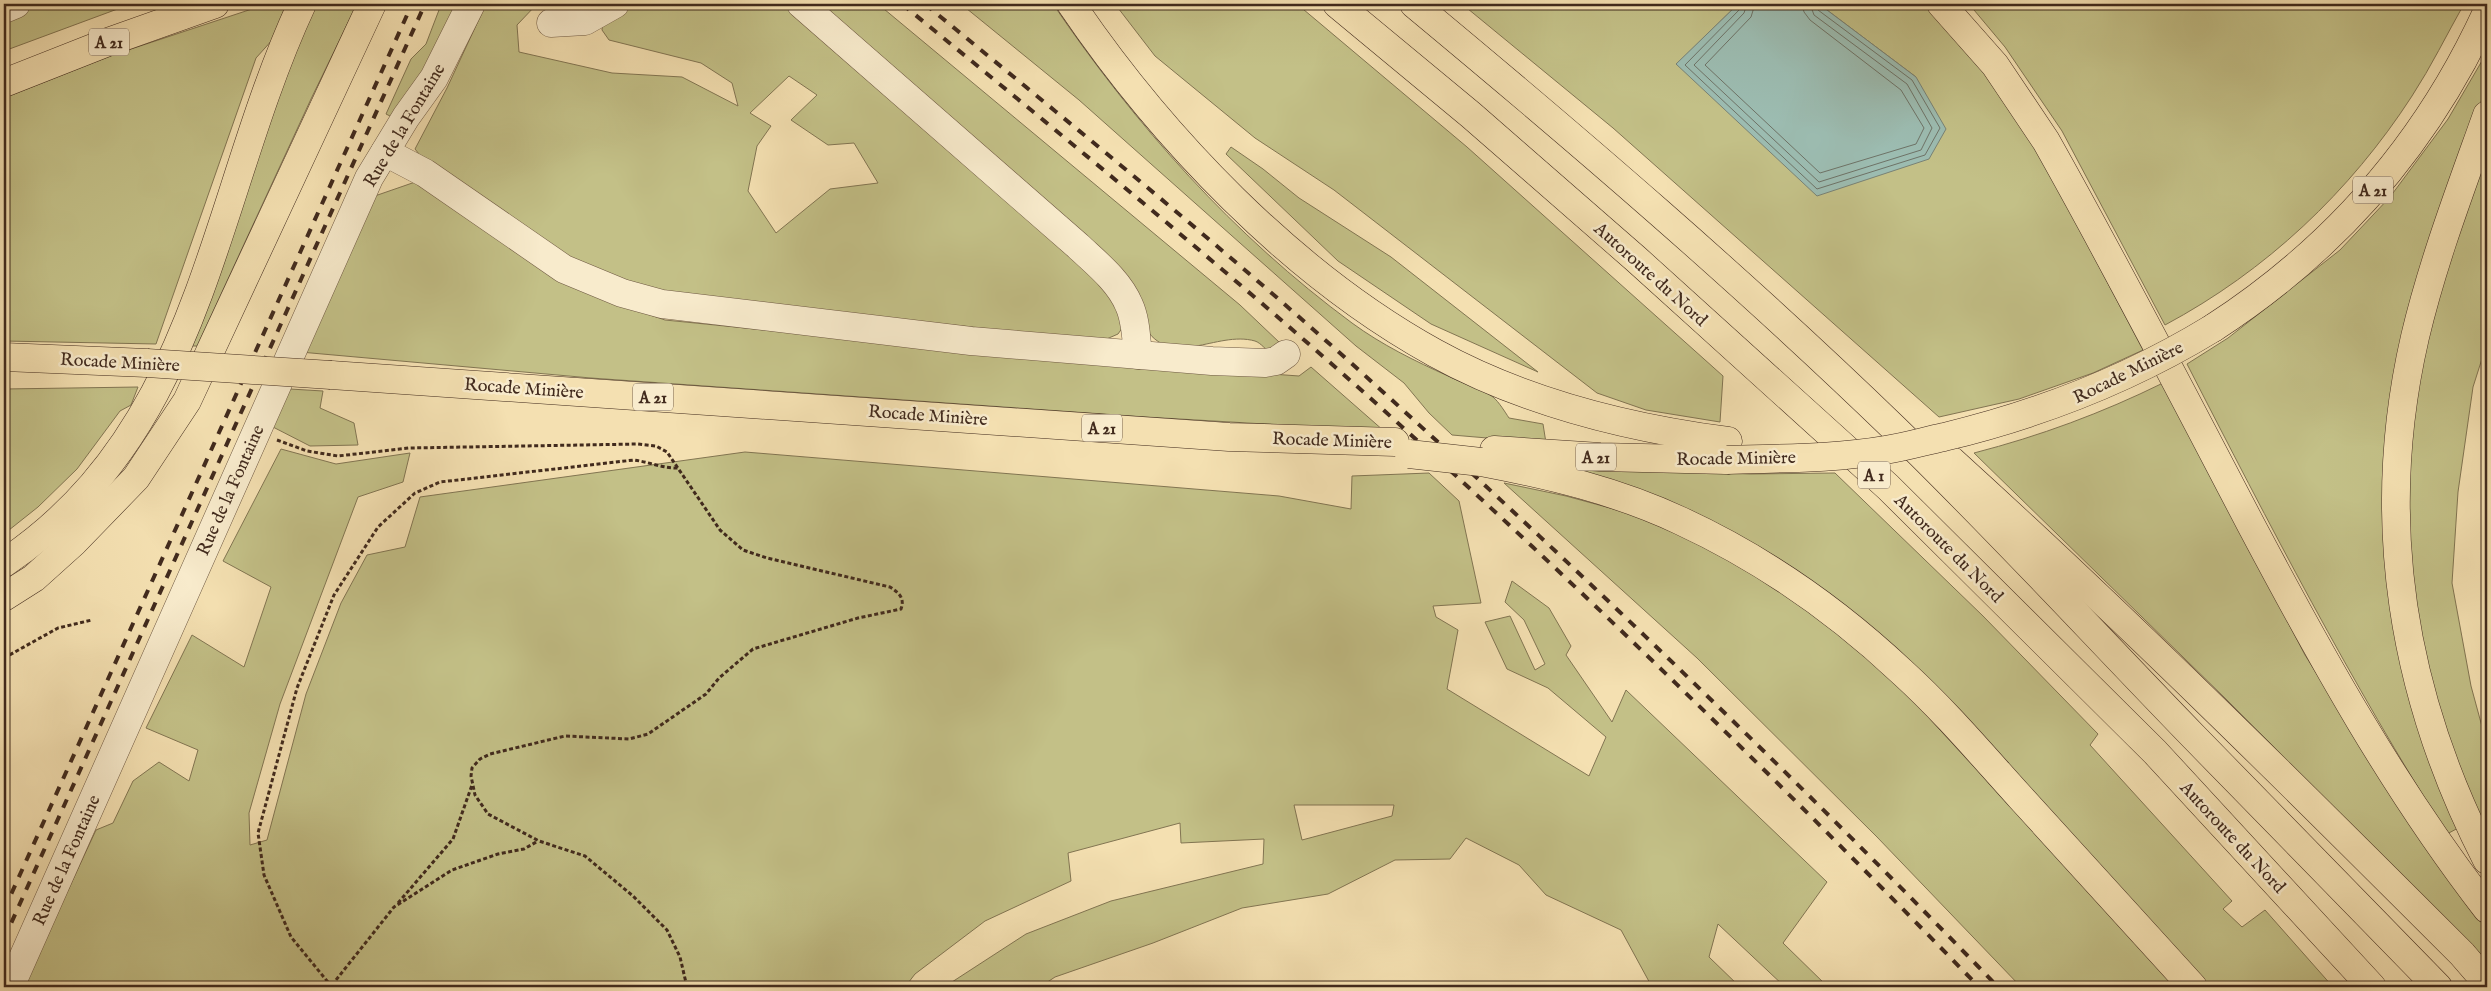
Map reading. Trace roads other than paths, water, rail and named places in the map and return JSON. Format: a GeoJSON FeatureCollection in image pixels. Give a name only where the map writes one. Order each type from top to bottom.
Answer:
{"type":"FeatureCollection","features":[{"type":"Feature","properties":{"kind":"highway","name":"A 21"},"geometry":{"type":"LineString","coordinates":[[4,83],[215,4]]}},
{"type":"Feature","properties":{"kind":"highway"},"geometry":{"type":"LineString","coordinates":[[4,562],[38,537],[88,489],[113,461],[150,404],[188,322],[268,88],[302,4]]}},
{"type":"Feature","properties":{"kind":"highway"},"geometry":{"type":"LineString","coordinates":[[4,597],[34,578],[74,542],[136,478],[187,401],[372,4]]}},
{"type":"Feature","properties":{"kind":"highway"},"geometry":{"type":"LineString","coordinates":[[1071,4],[1122,74],[1199,162],[1275,236],[1353,302],[1388,326],[1437,354],[1530,394],[1593,415],[1649,428],[1727,451]]}},
{"type":"Feature","properties":{"kind":"highway","name":"Autoroute du Nord"},"geometry":{"type":"LineString","coordinates":[[1337,4],[1471,115],[1621,246],[1888,487],[2155,752],[2372,987]]}},
{"type":"Feature","properties":{"kind":"highway","name":"A 1"},"geometry":{"type":"LineString","coordinates":[[1414,4],[1595,155],[1747,289],[1897,432],[2047,582],[2199,742],[2438,987]]}},
{"type":"Feature","properties":{"kind":"highway"},"geometry":{"type":"LineString","coordinates":[[1941,4],[1995,65],[2046,142],[2333,677],[2402,792],[2487,909]]}},
{"type":"Feature","properties":{"kind":"highway","name":"Rocade Minière"},"geometry":{"type":"LineString","coordinates":[[4,357],[147,363],[331,375],[1402,448],[1473,455],[1600,457],[1727,451],[1843,455],[1886,450],[1973,430],[2040,411],[2091,392],[2159,360],[2213,328],[2277,283],[2332,236],[2358,209],[2399,159],[2430,116],[2456,73],[2487,12]]}},
{"type":"Feature","properties":{"kind":"highway"},"geometry":{"type":"LineString","coordinates":[[2487,115],[2454,207],[2415,337],[2400,430],[2396,500],[2398,572],[2410,652],[2418,685],[2444,765],[2457,798],[2487,860]]}},
{"type":"Feature","properties":{"kind":"highway"},"geometry":{"type":"LineString","coordinates":[[1897,432],[1952,461],[2038,540],[2272,764],[2462,954],[2487,983]]}},
{"type":"Feature","properties":{"kind":"highway"},"geometry":{"type":"LineString","coordinates":[[1473,455],[1629,499],[1680,520],[1757,560],[1848,624],[1903,672],[1938,708],[2193,987]]}},
{"type":"Feature","properties":{"kind":"lane"},"geometry":{"type":"LineString","coordinates":[[4,9],[16,4]]}},
{"type":"Feature","properties":{"kind":"lane","name":"Rue de la Fontaine"},"geometry":{"type":"LineString","coordinates":[[10,987],[369,178],[434,78],[471,4]]}},
{"type":"Feature","properties":{"kind":"lane"},"geometry":{"type":"LineString","coordinates":[[551,23],[585,21],[614,4]]}},
{"type":"Feature","properties":{"kind":"lane"},"geometry":{"type":"LineString","coordinates":[[800,4],[1078,246],[1106,274],[1121,291],[1129,305],[1134,320],[1138,355]]}},
{"type":"Feature","properties":{"kind":"lane"},"geometry":{"type":"LineString","coordinates":[[385,152],[425,173],[564,269],[614,290],[654,302],[729,313],[971,341],[1138,355],[1265,363],[1276,361],[1286,354]]}},
{"type":"Feature","properties":{"kind":"water"},"geometry":{"type":"Polygon","coordinates":[[[1738,4],[1819,4],[1916,77],[1946,129],[1929,159],[1817,196],[1676,64],[1738,4]]]}},
{"type":"Feature","properties":{"kind":"railway"},"geometry":{"type":"LineString","coordinates":[[4,910],[412,4]]}},
{"type":"Feature","properties":{"kind":"railway"},"geometry":{"type":"LineString","coordinates":[[4,939],[425,4]]}},
{"type":"Feature","properties":{"kind":"railway"},"geometry":{"type":"LineString","coordinates":[[902,4],[1240,285],[1432,454],[1671,678],[1979,987]]}},
{"type":"Feature","properties":{"kind":"railway"},"geometry":{"type":"LineString","coordinates":[[925,4],[1254,278],[1443,447],[1685,674],[1843,829],[1998,987]]}}]}
